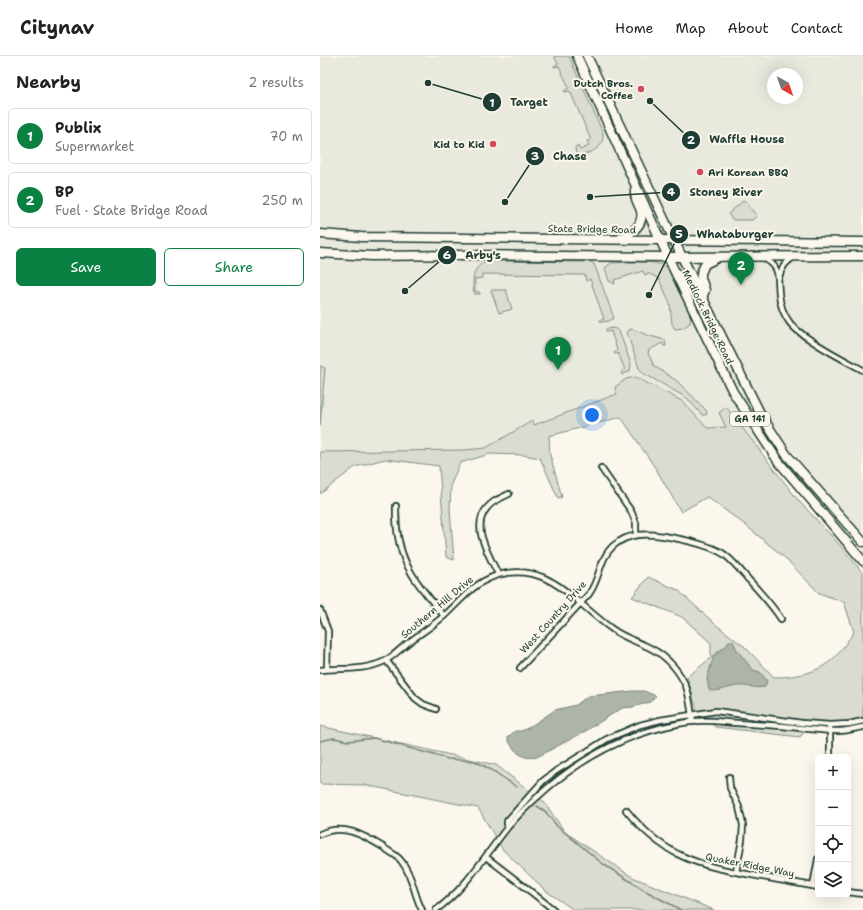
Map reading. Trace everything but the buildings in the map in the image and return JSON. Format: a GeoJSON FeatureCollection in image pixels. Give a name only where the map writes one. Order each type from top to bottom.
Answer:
{"type":"FeatureCollection","features":[{"type":"Feature","properties":{"kind":"highway","name":"Medlock Bridge Road"},"geometry":{"type":"LineString","coordinates":[[577,56],[668,257],[733,392],[778,461],[863,561]]}},
{"type":"Feature","properties":{"kind":"highway","name":"Medlock Bridge Road"},"geometry":{"type":"LineString","coordinates":[[587,56],[682,257],[761,415],[786,454],[863,542]]}},
{"type":"Feature","properties":{"kind":"highway"},"geometry":{"type":"LineString","coordinates":[[619,239],[634,232],[641,222],[642,213],[634,194],[635,183]]}},
{"type":"Feature","properties":{"kind":"highway","name":"State Bridge Road"},"geometry":{"type":"LineString","coordinates":[[320,234],[362,237],[863,242]]}},
{"type":"Feature","properties":{"kind":"highway"},"geometry":{"type":"LineString","coordinates":[[320,253],[372,256],[863,256]]}},
{"type":"Feature","properties":{"kind":"highway"},"geometry":{"type":"LineString","coordinates":[[702,298],[705,290],[701,278],[703,268],[708,262],[719,256]]}},
{"type":"Feature","properties":{"kind":"street"},"geometry":{"type":"LineString","coordinates":[[760,256],[773,264],[779,277]]}},
{"type":"Feature","properties":{"kind":"street"},"geometry":{"type":"LineString","coordinates":[[796,256],[785,264],[779,277],[781,308],[790,324],[810,340],[863,370]]}},
{"type":"Feature","properties":{"kind":"street"},"geometry":{"type":"LineString","coordinates":[[601,468],[631,511],[636,523],[636,535]]}},
{"type":"Feature","properties":{"kind":"street"},"geometry":{"type":"LineString","coordinates":[[498,574],[482,540],[480,524],[483,514],[489,506],[510,494]]}},
{"type":"Feature","properties":{"kind":"street"},"geometry":{"type":"LineString","coordinates":[[396,506],[397,536],[406,564],[418,585],[444,616]]}},
{"type":"Feature","properties":{"kind":"street","name":"West Country Drive"},"geometry":{"type":"LineString","coordinates":[[520,668],[594,587],[601,564],[608,551],[621,541],[636,535],[645,534],[662,536],[705,545],[720,551],[733,562],[775,610],[781,619]]}},
{"type":"Feature","properties":{"kind":"street","name":"Southern Hill Drive"},"geometry":{"type":"LineString","coordinates":[[320,670],[343,670],[372,666],[386,660],[444,616],[475,586],[498,574],[519,572],[540,576],[556,584],[612,630],[653,649],[670,662],[680,675],[687,689],[693,722]]}},
{"type":"Feature","properties":{"kind":"street"},"geometry":{"type":"LineString","coordinates":[[320,610],[328,631],[327,669]]}},
{"type":"Feature","properties":{"kind":"street"},"geometry":{"type":"LineString","coordinates":[[386,660],[415,698],[423,704],[436,709]]}},
{"type":"Feature","properties":{"kind":"street"},"geometry":{"type":"LineString","coordinates":[[507,827],[507,821],[543,781],[572,760],[607,739],[640,725],[716,711],[740,713],[830,727],[840,731],[863,727]]}},
{"type":"Feature","properties":{"kind":"street"},"geometry":{"type":"LineString","coordinates":[[436,910],[460,890],[507,827],[548,787],[565,773],[593,755],[616,743],[642,732],[693,722],[720,722],[805,729],[830,727],[863,721]]}},
{"type":"Feature","properties":{"kind":"street"},"geometry":{"type":"LineString","coordinates":[[830,727],[830,754]]}},
{"type":"Feature","properties":{"kind":"street"},"geometry":{"type":"LineString","coordinates":[[729,777],[730,788],[739,807],[743,825],[742,840],[736,872]]}},
{"type":"Feature","properties":{"kind":"street","name":"Quaker Ridge Way"},"geometry":{"type":"LineString","coordinates":[[626,810],[649,835],[674,852],[701,864],[815,887]]}},
{"type":"Feature","properties":{"kind":"street"},"geometry":{"type":"LineString","coordinates":[[320,834],[338,830],[353,831],[365,836],[396,856],[402,861],[407,869],[422,910]]}},
{"type":"Feature","properties":{"kind":"street"},"geometry":{"type":"LineString","coordinates":[[486,857],[554,910]]}},
{"type":"Feature","properties":{"kind":"street"},"geometry":{"type":"LineString","coordinates":[[851,892],[863,894]]}},
{"type":"Feature","properties":{"kind":"shaded area"},"geometry":{"type":"Polygon","coordinates":[[[320,56],[863,56],[863,542],[844,519],[838,527],[793,451],[760,452],[726,407],[726,427],[707,428],[682,401],[617,394],[534,425],[532,421],[486,448],[465,450],[320,452],[320,426],[325,368],[320,366],[320,56]]]}},
{"type":"Feature","properties":{"kind":"shaded area"},"geometry":{"type":"Polygon","coordinates":[[[554,56],[569,56],[603,133],[602,143],[600,146],[597,149],[581,156],[576,154],[575,147],[578,146],[580,150],[589,146],[587,141],[591,140],[570,91],[564,91],[569,88],[559,66],[554,67],[558,64],[554,56]]]}},
{"type":"Feature","properties":{"kind":"shaded area"},"geometry":{"type":"Polygon","coordinates":[[[744,200],[757,216],[752,220],[733,220],[728,214],[744,200]]]}},
{"type":"Feature","properties":{"kind":"shaded area"},"geometry":{"type":"Polygon","coordinates":[[[487,261],[591,262],[594,264],[614,318],[609,321],[601,322],[600,320],[604,319],[590,279],[586,281],[585,275],[482,274],[482,278],[475,279],[475,291],[479,292],[480,294],[475,294],[473,291],[474,273],[480,265],[487,261]]]}},
{"type":"Feature","properties":{"kind":"shaded area"},"geometry":{"type":"Polygon","coordinates":[[[649,262],[657,263],[668,269],[691,315],[690,323],[683,328],[675,329],[672,324],[670,303],[659,279],[650,274],[645,275],[643,271],[614,280],[615,284],[609,281],[605,268],[611,263],[649,262]]]}},
{"type":"Feature","properties":{"kind":"shaded area"},"geometry":{"type":"Polygon","coordinates":[[[491,290],[506,290],[512,309],[499,313],[491,290]]]}},
{"type":"Feature","properties":{"kind":"shaded area"},"geometry":{"type":"Polygon","coordinates":[[[614,328],[619,331],[631,364],[630,371],[622,375],[621,372],[625,370],[618,353],[614,353],[617,350],[611,331],[607,332],[606,330],[614,328]]]}},
{"type":"Feature","properties":{"kind":"shaded area"},"geometry":{"type":"Polygon","coordinates":[[[632,329],[665,340],[666,346],[662,343],[649,350],[648,353],[654,366],[677,381],[706,410],[707,414],[702,415],[687,398],[643,373],[639,368],[627,333],[632,329]]]}},
{"type":"Feature","properties":{"kind":"shaded area"},"geometry":{"type":"Polygon","coordinates":[[[320,366],[325,368],[320,426],[320,366]]]}},
{"type":"Feature","properties":{"kind":"shaded area"},"geometry":{"type":"Polygon","coordinates":[[[635,377],[682,401],[707,428],[726,427],[719,413],[726,407],[798,500],[838,543],[863,573],[863,718],[841,722],[813,721],[800,737],[715,727],[697,710],[687,677],[711,658],[711,643],[682,617],[632,597],[648,577],[678,590],[715,624],[745,647],[774,677],[799,675],[822,667],[838,654],[854,632],[844,602],[819,593],[784,557],[744,524],[707,497],[681,512],[656,469],[621,417],[549,436],[550,455],[562,497],[558,498],[540,458],[523,455],[490,454],[460,463],[451,484],[450,510],[454,560],[446,557],[439,466],[385,459],[355,467],[320,494],[320,452],[465,450],[486,448],[532,421],[534,425],[617,394],[615,387],[626,379],[635,377]]]}},
{"type":"Feature","properties":{"kind":"shaded area"},"geometry":{"type":"Polygon","coordinates":[[[729,641],[733,641],[737,650],[753,670],[760,672],[767,681],[765,687],[758,688],[737,686],[712,691],[709,690],[707,678],[713,656],[727,645],[729,641]]]}},
{"type":"Feature","properties":{"kind":"shaded area"},"geometry":{"type":"Polygon","coordinates":[[[644,691],[656,696],[650,702],[633,707],[622,708],[584,732],[537,757],[532,758],[523,756],[513,748],[508,740],[508,737],[515,731],[521,731],[528,728],[555,710],[576,705],[588,696],[644,691]]]}},
{"type":"Feature","properties":{"kind":"shaded area"},"geometry":{"type":"Polygon","coordinates":[[[320,726],[496,765],[544,802],[565,832],[632,877],[714,910],[574,910],[546,891],[503,850],[478,808],[365,785],[320,784],[320,726]]]}},
{"type":"Feature","properties":{"kind":"waterway"},"geometry":{"type":"LineString","coordinates":[[320,741],[334,738],[348,741],[374,738],[448,759],[475,761],[517,787]]}},
{"type":"Feature","properties":{"kind":"waterway"},"geometry":{"type":"LineString","coordinates":[[537,806],[545,811],[557,826],[603,864],[644,890],[681,910]]}},
{"type":"Feature","properties":{"kind":"place","name":"Target"},"geometry":{"type":"Point","coordinates":[428,83]}},
{"type":"Feature","properties":{"kind":"place","name":"Dutch Bros. Coffee"},"geometry":{"type":"Point","coordinates":[641,89]}},
{"type":"Feature","properties":{"kind":"place","name":"Waffle House"},"geometry":{"type":"Point","coordinates":[650,101]}},
{"type":"Feature","properties":{"kind":"place","name":"Kid to Kid"},"geometry":{"type":"Point","coordinates":[493,144]}},
{"type":"Feature","properties":{"kind":"place","name":"Ari Korean BBQ"},"geometry":{"type":"Point","coordinates":[700,172]}},
{"type":"Feature","properties":{"kind":"place","name":"Stoney River"},"geometry":{"type":"Point","coordinates":[590,197]}},
{"type":"Feature","properties":{"kind":"place","name":"Chase"},"geometry":{"type":"Point","coordinates":[505,202]}},
{"type":"Feature","properties":{"kind":"place","name":"BP"},"geometry":{"type":"Point","coordinates":[741,285]}},
{"type":"Feature","properties":{"kind":"place","name":"Arby's"},"geometry":{"type":"Point","coordinates":[405,291]}},
{"type":"Feature","properties":{"kind":"place","name":"Whataburger"},"geometry":{"type":"Point","coordinates":[649,295]}},
{"type":"Feature","properties":{"kind":"place","name":"Publix"},"geometry":{"type":"Point","coordinates":[558,370]}}]}
